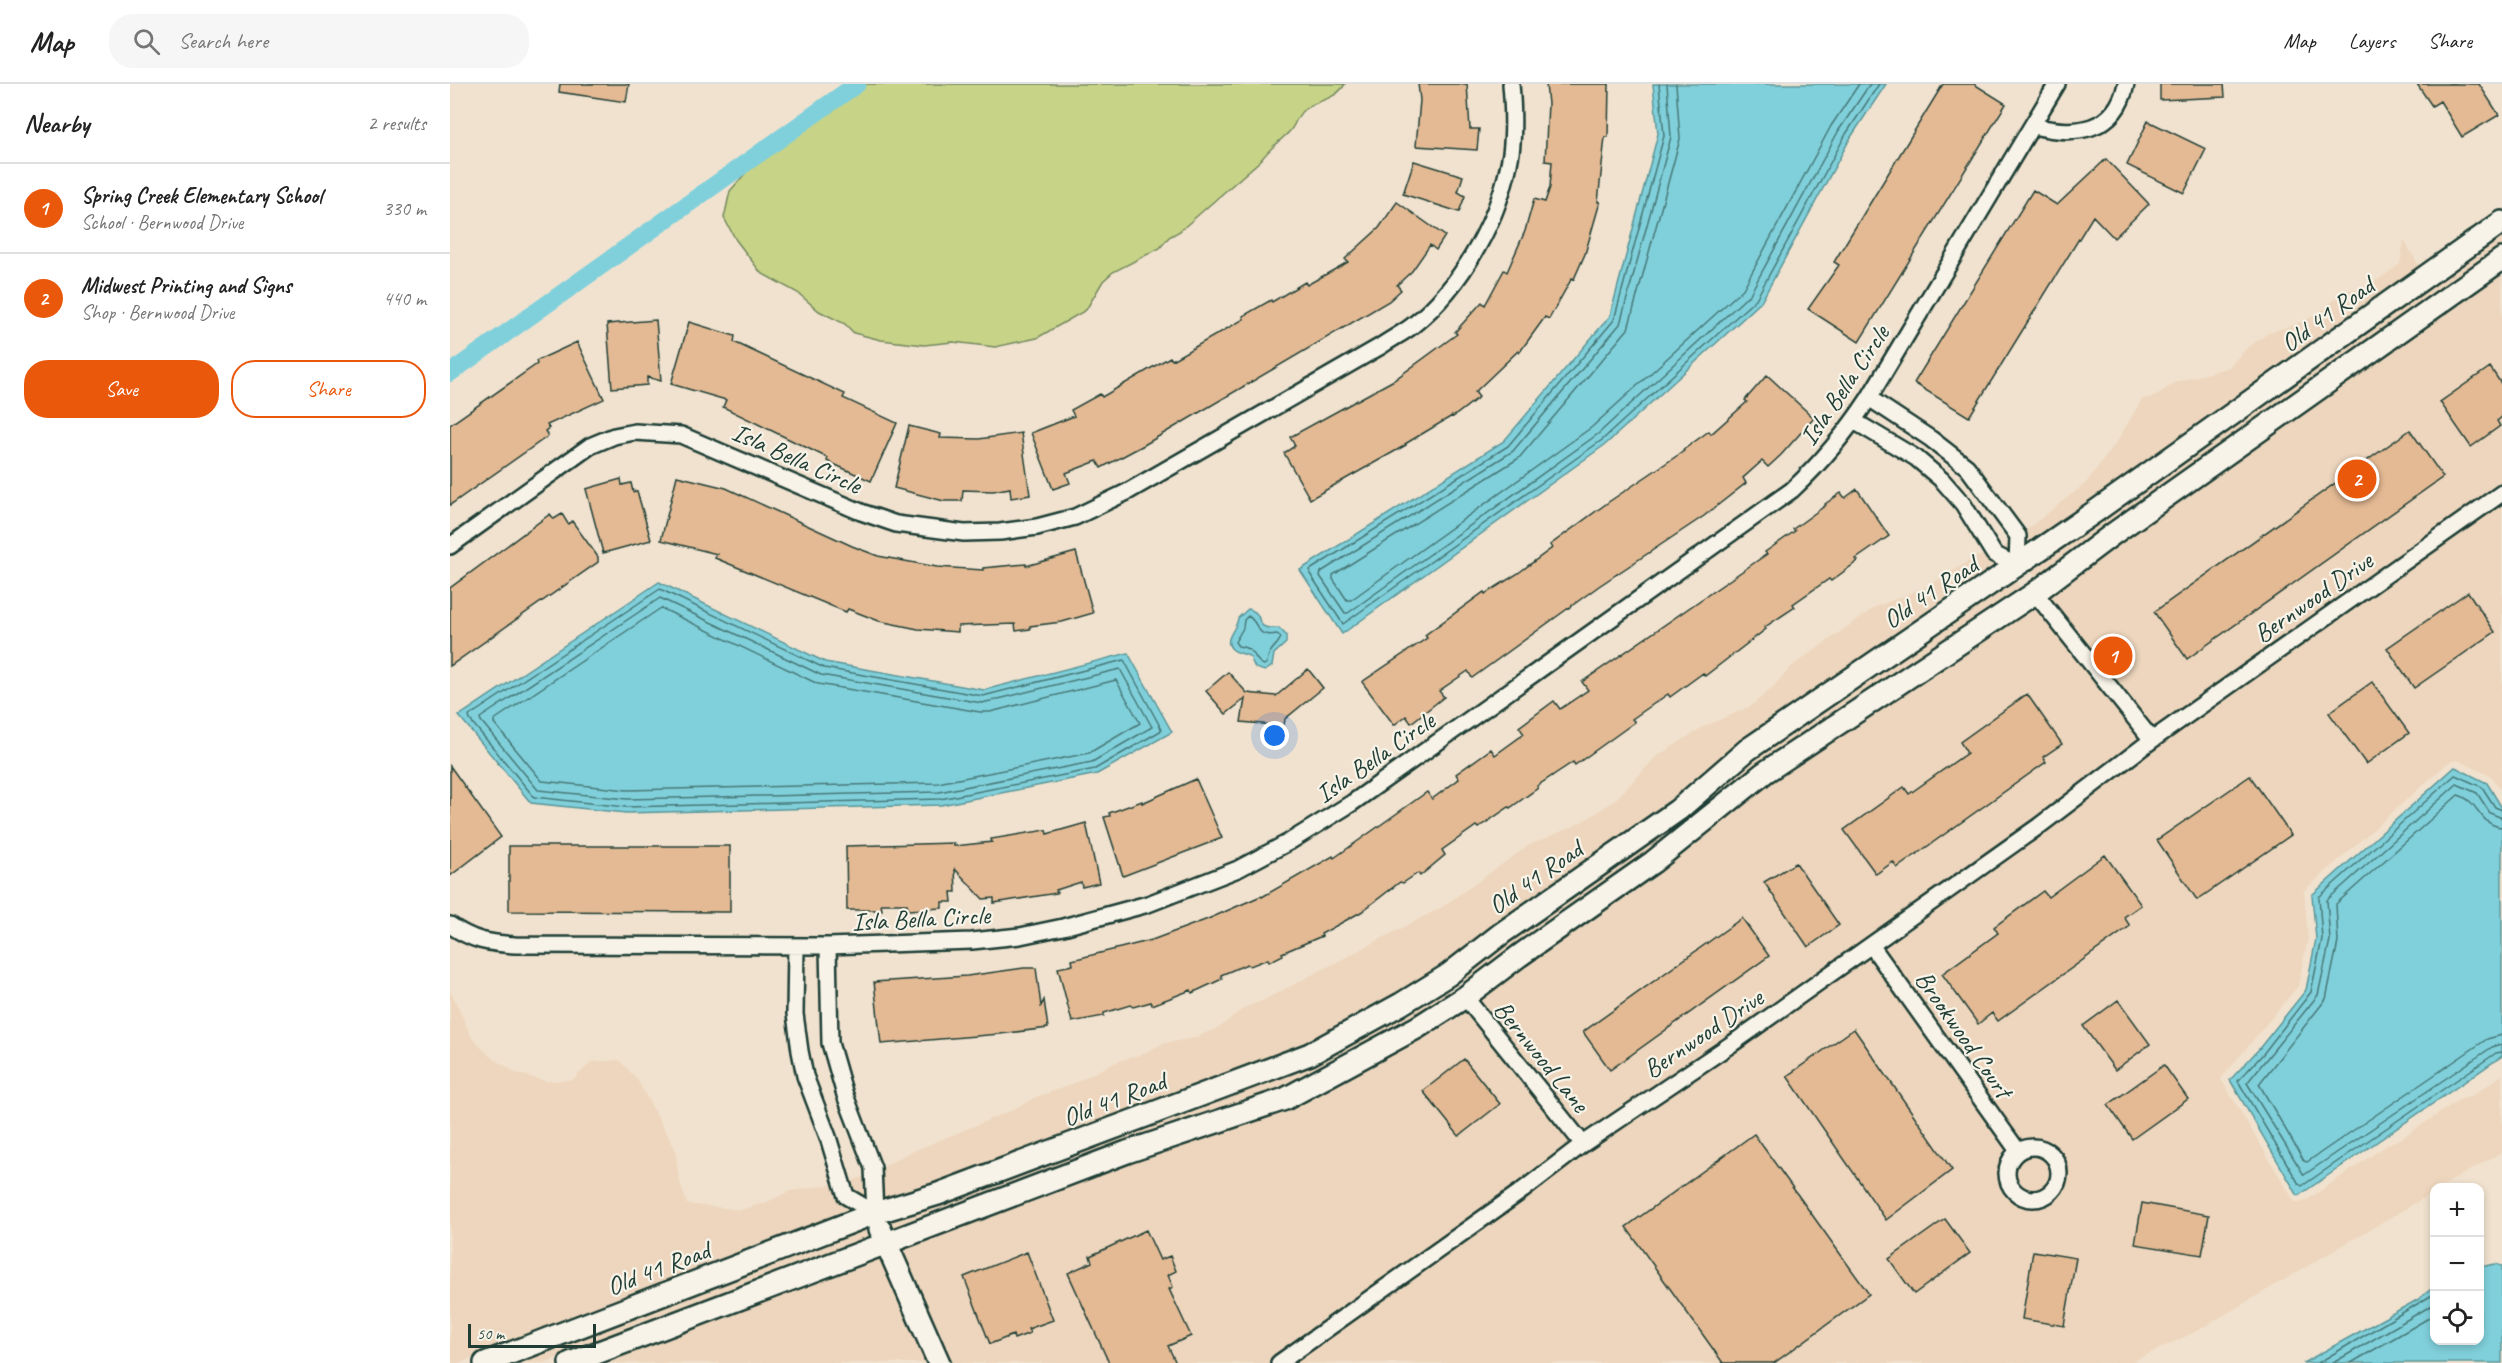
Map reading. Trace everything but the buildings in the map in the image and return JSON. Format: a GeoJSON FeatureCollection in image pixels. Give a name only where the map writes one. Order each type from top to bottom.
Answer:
{"type":"FeatureCollection","features":[{"type":"Feature","properties":{"kind":"street","name":"Isla Bella Circle"},"geometry":{"type":"LineString","coordinates":[[450,546],[590,446],[614,436],[635,432],[681,435],[861,512],[896,524],[964,533],[1000,532],[1036,527],[1075,517],[1127,492],[1413,326],[1455,281],[1490,222],[1502,189],[1510,154],[1514,120],[1511,84]]}},
{"type":"Feature","properties":{"kind":"street","name":"Isla Bella Circle"},"geometry":{"type":"LineString","coordinates":[[450,925],[467,937],[488,943],[515,945],[828,946],[972,941],[1020,936],[1148,904],[1238,869],[1289,842],[1352,803],[1792,490],[1819,465],[1869,398],[2034,126],[2057,84]]}},
{"type":"Feature","properties":{"kind":"street"},"geometry":{"type":"LineString","coordinates":[[2034,126],[2066,132],[2097,126],[2112,114],[2120,102],[2126,84]]}},
{"type":"Feature","properties":{"kind":"street","name":"Old 41 Road"},"geometry":{"type":"LineString","coordinates":[[485,1363],[875,1213],[949,1190],[1310,1054],[1401,1004],[1448,975],[1502,933],[1678,810],[1747,750],[2017,566],[2502,222]]}},
{"type":"Feature","properties":{"kind":"street","name":"Old 41 Road"},"geometry":{"type":"LineString","coordinates":[[570,1363],[1126,1152],[1285,1099],[1418,1027],[1465,997],[1519,956],[1653,862],[1764,773],[2035,593],[2113,534],[2502,259]]}},
{"type":"Feature","properties":{"kind":"street"},"geometry":{"type":"LineString","coordinates":[[1869,398],[1968,467],[2018,536],[2017,566]]}},
{"type":"Feature","properties":{"kind":"street"},"geometry":{"type":"LineString","coordinates":[[1854,421],[1916,458],[1941,480],[1963,504],[1994,554],[2017,566],[2035,593],[2152,740]]}},
{"type":"Feature","properties":{"kind":"street","name":"Bernwood Drive"},"geometry":{"type":"LineString","coordinates":[[1279,1363],[1524,1190],[1583,1144],[1733,1043],[2039,826],[2152,740],[2502,493]]}},
{"type":"Feature","properties":{"kind":"street","name":"Brookwood Court"},"geometry":{"type":"LineString","coordinates":[[1871,945],[2018,1151]]}},
{"type":"Feature","properties":{"kind":"street"},"geometry":{"type":"LineString","coordinates":[[796,946],[795,1014],[805,1076],[828,1137],[846,1196],[875,1213]]}},
{"type":"Feature","properties":{"kind":"street"},"geometry":{"type":"LineString","coordinates":[[828,946],[830,1043],[835,1067],[873,1168],[875,1213],[884,1242],[939,1363]]}},
{"type":"Feature","properties":{"kind":"street"},"geometry":{"type":"LineString","coordinates":[[1448,975],[1465,997]]}},
{"type":"Feature","properties":{"kind":"street","name":"Bernwood Lane"},"geometry":{"type":"LineString","coordinates":[[1465,997],[1583,1144]]}},
{"type":"Feature","properties":{"kind":"shaded area"},"geometry":{"type":"Polygon","coordinates":[[[2502,235],[2502,248],[2037,580],[2030,569],[2287,388],[2429,284],[2431,285],[2502,235]]]}},
{"type":"Feature","properties":{"kind":"shaded area"},"geometry":{"type":"Polygon","coordinates":[[[2404,240],[2420,268],[1442,967],[1395,996],[1305,1046],[935,1186],[863,1208],[459,1363],[450,1363],[450,990],[472,1038],[491,1057],[516,1073],[545,1081],[573,1080],[591,1062],[619,1060],[637,1079],[675,1149],[679,1178],[687,1204],[741,1210],[767,1202],[790,1191],[850,1182],[877,1171],[904,1155],[1010,1111],[1036,1097],[1066,1087],[1116,1062],[1142,1054],[1165,1043],[1194,1038],[1220,1027],[1244,1008],[1266,999],[1442,907],[1529,845],[1574,826],[1598,812],[1618,797],[1656,757],[1701,728],[1751,706],[1791,667],[1875,607],[1928,586],[1976,557],[2002,549],[2086,483],[2118,440],[2142,399],[2153,397],[2177,382],[2229,367],[2247,348],[2268,333],[2318,314],[2345,290],[2356,290],[2379,279],[2400,264],[2404,240]]]}},
{"type":"Feature","properties":{"kind":"shaded area"},"geometry":{"type":"Polygon","coordinates":[[[2502,271],[2502,792],[2491,776],[2457,760],[2449,762],[2304,891],[2308,938],[2298,986],[2221,1079],[2295,1202],[2304,1202],[2390,1143],[2402,1138],[2459,1100],[2472,1096],[2502,1075],[2502,1152],[2448,1183],[2430,1183],[2430,1194],[2195,1332],[2129,1363],[950,1363],[897,1247],[1130,1160],[1282,1111],[1464,1010],[1770,780],[2048,596],[2119,541],[2502,271]]]}},
{"type":"Feature","properties":{"kind":"shaded area"},"geometry":{"type":"Polygon","coordinates":[[[2014,579],[2022,591],[1467,984],[1461,976],[1754,757],[2014,579]]]}},
{"type":"Feature","properties":{"kind":"shaded area"},"geometry":{"type":"Polygon","coordinates":[[[1446,987],[1451,995],[1412,1019],[1280,1091],[891,1230],[887,1219],[1446,987]]]}},
{"type":"Feature","properties":{"kind":"shaded area"},"geometry":{"type":"Polygon","coordinates":[[[869,1225],[871,1237],[790,1270],[544,1363],[510,1363],[869,1225]]]}},
{"type":"Feature","properties":{"kind":"shaded area"},"geometry":{"type":"Polygon","coordinates":[[[879,1254],[929,1363],[595,1363],[879,1254]]]}},
{"type":"Feature","properties":{"kind":"green space"},"geometry":{"type":"Polygon","coordinates":[[[864,84],[1345,84],[1336,94],[1302,111],[1291,129],[1261,160],[1180,231],[1169,237],[1160,248],[1113,272],[1103,281],[1086,310],[1037,338],[995,347],[953,342],[924,345],[881,340],[854,333],[845,324],[819,311],[798,293],[761,273],[736,240],[724,218],[730,191],[748,170],[807,121],[818,113],[833,111],[864,84]]]}},
{"type":"Feature","properties":{"kind":"water"},"geometry":{"type":"Polygon","coordinates":[[[1653,84],[1886,84],[1851,137],[1761,302],[1606,444],[1342,634],[1300,570],[1504,441],[1610,316],[1658,134],[1653,84]]]}},
{"type":"Feature","properties":{"kind":"water"},"geometry":{"type":"Polygon","coordinates":[[[659,582],[825,662],[984,690],[1128,653],[1172,732],[1097,774],[941,805],[626,813],[531,803],[459,716],[659,582]]]}},
{"type":"Feature","properties":{"kind":"water"},"geometry":{"type":"Polygon","coordinates":[[[1248,609],[1257,614],[1264,627],[1279,628],[1286,635],[1286,643],[1274,654],[1272,666],[1265,671],[1255,668],[1250,657],[1234,651],[1229,645],[1229,638],[1238,618],[1248,609]]]}},
{"type":"Feature","properties":{"kind":"water"},"geometry":{"type":"Polygon","coordinates":[[[2455,767],[2487,783],[2502,808],[2502,1056],[2298,1196],[2230,1080],[2258,1050],[2306,990],[2316,939],[2312,895],[2455,767]]]}},
{"type":"Feature","properties":{"kind":"water"},"geometry":{"type":"Polygon","coordinates":[[[2495,1264],[2502,1266],[2502,1363],[2303,1363],[2417,1300],[2430,1290],[2430,1345],[2484,1345],[2484,1266],[2495,1264]]]}},
{"type":"Feature","properties":{"kind":"waterway"},"geometry":{"type":"LineString","coordinates":[[450,373],[857,84]]}},
{"type":"Feature","properties":{"kind":"place","name":"Midwest Printing and Signs"},"geometry":{"type":"Point","coordinates":[2357,479]}},
{"type":"Feature","properties":{"kind":"place","name":"Spring Creek Elementary School"},"geometry":{"type":"Point","coordinates":[2113,656]}}]}
